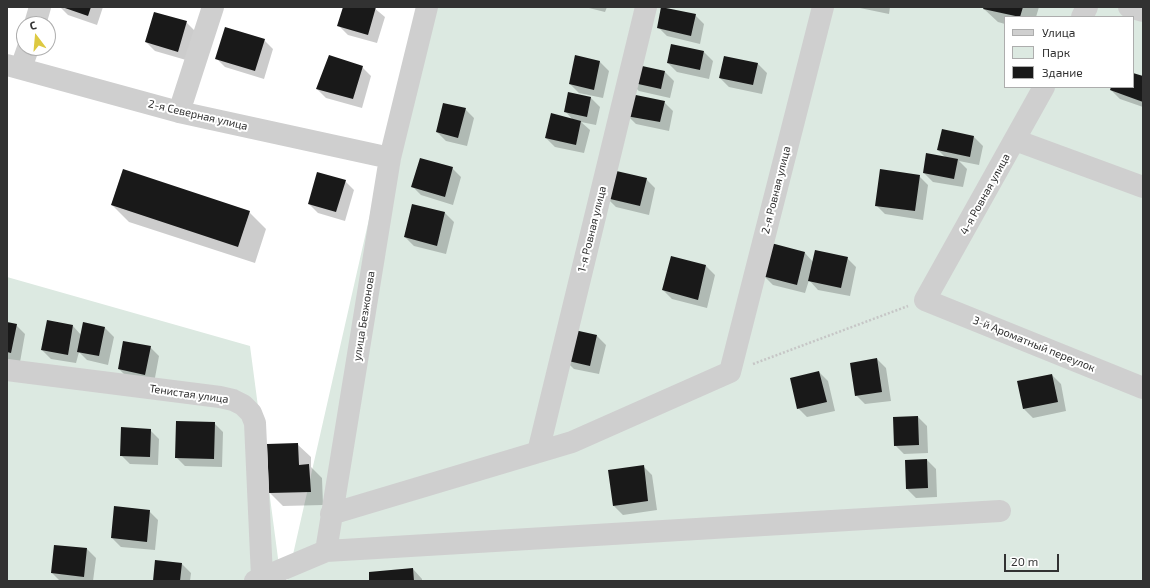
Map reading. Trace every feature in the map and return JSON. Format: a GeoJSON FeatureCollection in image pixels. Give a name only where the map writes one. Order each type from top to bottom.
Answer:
{"type":"FeatureCollection","features":[{"type":"Feature","properties":{"kind":"street"},"geometry":{"type":"LineString","coordinates":[[179,112],[212,7]]}},
{"type":"Feature","properties":{"kind":"street","name":"улица Безжонова"},"geometry":{"type":"LineString","coordinates":[[326,551],[390,158],[427,7]]}},
{"type":"Feature","properties":{"kind":"street","name":"1-я Ровная улица"},"geometry":{"type":"LineString","coordinates":[[538,452],[646,7]]}},
{"type":"Feature","properties":{"kind":"street","name":"2-я Ровная улица"},"geometry":{"type":"LineString","coordinates":[[730,372],[823,7]]}},
{"type":"Feature","properties":{"kind":"street"},"geometry":{"type":"LineString","coordinates":[[1082,16],[1087,7]]}},
{"type":"Feature","properties":{"kind":"street"},"geometry":{"type":"LineString","coordinates":[[1129,7],[1143,11]]}},
{"type":"Feature","properties":{"kind":"street","name":"2-я Северная улица"},"geometry":{"type":"LineString","coordinates":[[19,60],[179,112],[390,158]]}},
{"type":"Feature","properties":{"kind":"street","name":"4-я Ровная улица"},"geometry":{"type":"LineString","coordinates":[[925,300],[1043,88]]}},
{"type":"Feature","properties":{"kind":"street"},"geometry":{"type":"LineString","coordinates":[[1015,140],[1143,187]]}},
{"type":"Feature","properties":{"kind":"street","name":"3-й Ароматный переулок"},"geometry":{"type":"LineString","coordinates":[[925,300],[1143,388]]}},
{"type":"Feature","properties":{"kind":"street","name":"Тенистая улица"},"geometry":{"type":"LineString","coordinates":[[7,370],[220,397],[233,400],[243,405],[251,413],[255,423],[258,579]]}},
{"type":"Feature","properties":{"kind":"street"},"geometry":{"type":"LineString","coordinates":[[331,514],[572,442],[730,372]]}},
{"type":"Feature","properties":{"kind":"street"},"geometry":{"type":"LineString","coordinates":[[258,579],[326,551],[1000,511]]}},
{"type":"Feature","properties":{"kind":"path"},"geometry":{"type":"LineString","coordinates":[[730,372],[925,300]]}},
{"type":"Feature","properties":{"kind":"green space"},"geometry":{"type":"Polygon","coordinates":[[[417,7],[1143,7],[1143,581],[287,581],[417,7]]]}},
{"type":"Feature","properties":{"kind":"green space"},"geometry":{"type":"Polygon","coordinates":[[[7,277],[250,346],[281,581],[7,581],[7,277]]]}},
{"type":"Feature","properties":{"kind":"building"},"geometry":{"type":"Polygon","coordinates":[[[62,7],[91,7],[88,16],[62,7]]]}},
{"type":"Feature","properties":{"kind":"building"},"geometry":{"type":"Polygon","coordinates":[[[343,7],[376,7],[368,35],[337,26],[343,7]]]}},
{"type":"Feature","properties":{"kind":"building"},"geometry":{"type":"Polygon","coordinates":[[[661,7],[696,14],[691,36],[657,28],[661,7]]]}},
{"type":"Feature","properties":{"kind":"building"},"geometry":{"type":"Polygon","coordinates":[[[984,7],[1023,7],[1020,16],[983,9],[984,7]]]}},
{"type":"Feature","properties":{"kind":"building"},"geometry":{"type":"Polygon","coordinates":[[[154,12],[187,21],[178,52],[145,42],[154,12]]]}},
{"type":"Feature","properties":{"kind":"building"},"geometry":{"type":"Polygon","coordinates":[[[225,27],[265,39],[255,71],[215,59],[225,27]]]}},
{"type":"Feature","properties":{"kind":"building"},"geometry":{"type":"Polygon","coordinates":[[[671,44],[704,51],[700,70],[667,63],[671,44]]]}},
{"type":"Feature","properties":{"kind":"building"},"geometry":{"type":"Polygon","coordinates":[[[329,55],[363,66],[353,99],[316,89],[329,55]]]}},
{"type":"Feature","properties":{"kind":"building"},"geometry":{"type":"Polygon","coordinates":[[[575,55],[600,61],[594,90],[569,84],[575,55]]]}},
{"type":"Feature","properties":{"kind":"building"},"geometry":{"type":"Polygon","coordinates":[[[724,56],[758,63],[753,85],[719,78],[724,56]]]}},
{"type":"Feature","properties":{"kind":"building"},"geometry":{"type":"Polygon","coordinates":[[[633,64],[665,71],[661,89],[629,82],[633,64]]]}},
{"type":"Feature","properties":{"kind":"building"},"geometry":{"type":"Polygon","coordinates":[[[1134,73],[1143,76],[1143,102],[1110,90],[1111,88],[1134,88],[1134,73]]]}},
{"type":"Feature","properties":{"kind":"building"},"geometry":{"type":"Polygon","coordinates":[[[568,92],[591,97],[587,117],[564,112],[568,92]]]}},
{"type":"Feature","properties":{"kind":"building"},"geometry":{"type":"Polygon","coordinates":[[[631,94],[665,101],[660,122],[626,116],[631,94]]]}},
{"type":"Feature","properties":{"kind":"building"},"geometry":{"type":"Polygon","coordinates":[[[443,103],[466,108],[458,138],[436,132],[443,103]]]}},
{"type":"Feature","properties":{"kind":"building"},"geometry":{"type":"Polygon","coordinates":[[[551,113],[581,121],[576,145],[545,138],[551,113]]]}},
{"type":"Feature","properties":{"kind":"building"},"geometry":{"type":"Polygon","coordinates":[[[942,129],[974,136],[970,157],[937,150],[942,129]]]}},
{"type":"Feature","properties":{"kind":"building"},"geometry":{"type":"Polygon","coordinates":[[[926,153],[958,159],[954,179],[923,173],[926,153]]]}},
{"type":"Feature","properties":{"kind":"building"},"geometry":{"type":"Polygon","coordinates":[[[420,158],[453,167],[445,197],[411,187],[420,158]]]}},
{"type":"Feature","properties":{"kind":"building"},"geometry":{"type":"Polygon","coordinates":[[[123,169],[250,211],[238,247],[111,205],[123,169]]]}},
{"type":"Feature","properties":{"kind":"building"},"geometry":{"type":"Polygon","coordinates":[[[880,169],[920,175],[915,211],[875,206],[880,169]]]}},
{"type":"Feature","properties":{"kind":"building"},"geometry":{"type":"Polygon","coordinates":[[[612,170],[647,178],[640,206],[606,198],[612,170]]]}},
{"type":"Feature","properties":{"kind":"building"},"geometry":{"type":"Polygon","coordinates":[[[317,172],[346,180],[336,212],[308,204],[317,172]]]}},
{"type":"Feature","properties":{"kind":"building"},"geometry":{"type":"Polygon","coordinates":[[[412,204],[445,212],[437,246],[404,237],[412,204]]]}},
{"type":"Feature","properties":{"kind":"building"},"geometry":{"type":"Polygon","coordinates":[[[771,243],[805,252],[797,285],[762,276],[771,243]]]}},
{"type":"Feature","properties":{"kind":"building"},"geometry":{"type":"Polygon","coordinates":[[[815,250],[848,257],[841,288],[808,281],[815,250]]]}},
{"type":"Feature","properties":{"kind":"building"},"geometry":{"type":"Polygon","coordinates":[[[671,256],[706,265],[698,300],[662,290],[671,256]]]}},
{"type":"Feature","properties":{"kind":"building"},"geometry":{"type":"Polygon","coordinates":[[[47,320],[73,325],[68,355],[41,350],[47,320]]]}},
{"type":"Feature","properties":{"kind":"building"},"geometry":{"type":"Polygon","coordinates":[[[7,322],[17,324],[11,353],[7,352],[7,322]]]}},
{"type":"Feature","properties":{"kind":"building"},"geometry":{"type":"Polygon","coordinates":[[[83,322],[105,327],[99,356],[77,352],[83,322]]]}},
{"type":"Feature","properties":{"kind":"building"},"geometry":{"type":"Polygon","coordinates":[[[570,329],[597,335],[590,366],[564,360],[570,329]]]}},
{"type":"Feature","properties":{"kind":"building"},"geometry":{"type":"Polygon","coordinates":[[[123,341],[151,346],[145,375],[118,369],[123,341]]]}},
{"type":"Feature","properties":{"kind":"building"},"geometry":{"type":"Polygon","coordinates":[[[877,358],[882,392],[855,396],[850,363],[877,358]]]}},
{"type":"Feature","properties":{"kind":"building"},"geometry":{"type":"Polygon","coordinates":[[[819,371],[827,402],[797,409],[790,378],[819,371]]]}},
{"type":"Feature","properties":{"kind":"building"},"geometry":{"type":"Polygon","coordinates":[[[1052,374],[1058,402],[1023,409],[1017,381],[1052,374]]]}},
{"type":"Feature","properties":{"kind":"building"},"geometry":{"type":"Polygon","coordinates":[[[918,416],[919,445],[894,446],[893,417],[918,416]]]}},
{"type":"Feature","properties":{"kind":"building"},"geometry":{"type":"Polygon","coordinates":[[[176,421],[215,422],[214,459],[175,458],[176,421]]]}},
{"type":"Feature","properties":{"kind":"building"},"geometry":{"type":"Polygon","coordinates":[[[121,427],[151,429],[150,457],[120,456],[121,427]]]}},
{"type":"Feature","properties":{"kind":"building"},"geometry":{"type":"Polygon","coordinates":[[[298,443],[299,465],[309,464],[311,492],[269,493],[267,444],[298,443]]]}},
{"type":"Feature","properties":{"kind":"building"},"geometry":{"type":"Polygon","coordinates":[[[927,459],[928,488],[906,489],[905,460],[927,459]]]}},
{"type":"Feature","properties":{"kind":"building"},"geometry":{"type":"Polygon","coordinates":[[[644,465],[648,501],[613,506],[608,470],[644,465]]]}},
{"type":"Feature","properties":{"kind":"building"},"geometry":{"type":"Polygon","coordinates":[[[114,506],[150,510],[147,542],[111,538],[114,506]]]}},
{"type":"Feature","properties":{"kind":"building"},"geometry":{"type":"Polygon","coordinates":[[[54,545],[87,548],[84,577],[51,573],[54,545]]]}},
{"type":"Feature","properties":{"kind":"building"},"geometry":{"type":"Polygon","coordinates":[[[155,560],[182,563],[180,581],[153,581],[155,560]]]}},
{"type":"Feature","properties":{"kind":"building"},"geometry":{"type":"Polygon","coordinates":[[[413,568],[414,581],[369,581],[369,572],[413,568]]]}}]}
